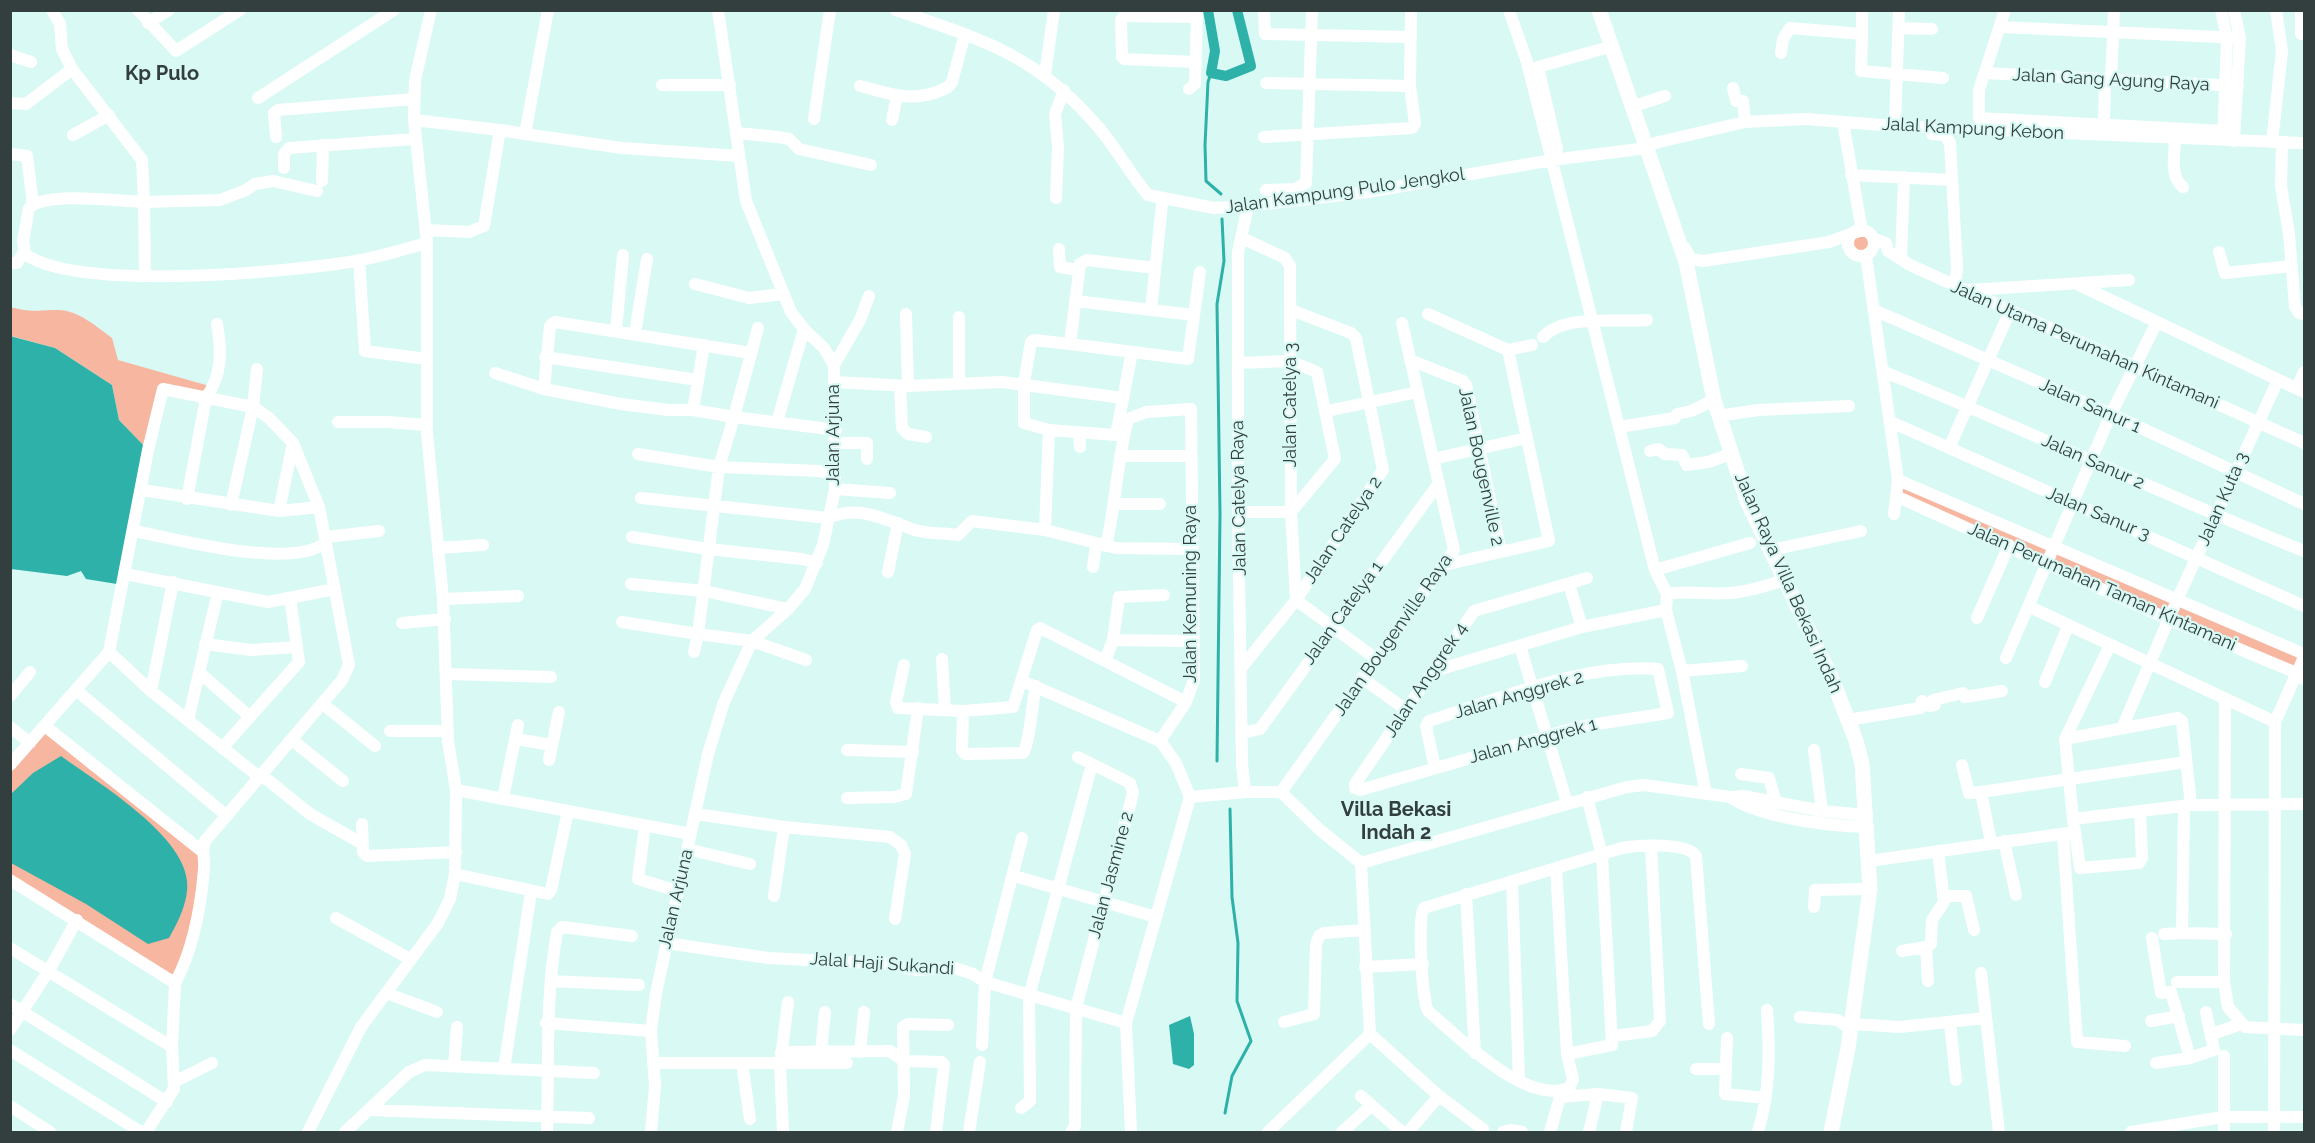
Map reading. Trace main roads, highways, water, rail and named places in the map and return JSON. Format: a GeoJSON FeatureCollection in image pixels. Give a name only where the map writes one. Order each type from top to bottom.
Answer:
{"type":"FeatureCollection","features":[{"type":"Feature","properties":{"kind":"main road","name":"Jalan Raya Villa Bekasi Indah"},"geometry":{"type":"LineString","coordinates":[[1599,10],[1686,262],[1718,416],[1747,501],[1848,720],[1862,764],[1870,889],[1851,1027],[1831,1132]]}},
{"type":"Feature","properties":{"kind":"water"},"geometry":{"type":"Polygon","coordinates":[[[10,336],[55,348],[112,385],[119,420],[148,450],[123,585],[86,579],[81,571],[67,576],[11,569],[10,336]]]}},
{"type":"Feature","properties":{"kind":"water"},"geometry":{"type":"Polygon","coordinates":[[[61,756],[136,811],[171,845],[182,863],[187,881],[185,904],[169,938],[148,944],[86,904],[11,863],[11,794],[33,773],[61,756]]]}},
{"type":"Feature","properties":{"kind":"water"},"geometry":{"type":"Polygon","coordinates":[[[1190,1016],[1194,1034],[1194,1065],[1189,1069],[1173,1064],[1169,1025],[1190,1016]]]}},
{"type":"Feature","properties":{"kind":"waterway"},"geometry":{"type":"LineString","coordinates":[[1208,10],[1215,51],[1211,73],[1226,76],[1251,66],[1237,10]]}},
{"type":"Feature","properties":{"kind":"waterway"},"geometry":{"type":"LineString","coordinates":[[1221,194],[1206,181],[1208,82],[1211,73],[1226,76],[1238,71]]}},
{"type":"Feature","properties":{"kind":"waterway"},"geometry":{"type":"LineString","coordinates":[[1217,761],[1220,514],[1217,304],[1224,261],[1222,219]]}},
{"type":"Feature","properties":{"kind":"waterway"},"geometry":{"type":"LineString","coordinates":[[1225,1113],[1232,1076],[1251,1041],[1237,1001],[1238,943],[1232,897],[1230,809]]}},
{"type":"Feature","properties":{"kind":"district","name":"Kp Pulo"},"geometry":{"type":"Point","coordinates":[162,74]}},
{"type":"Feature","properties":{"kind":"district","name":"Villa Bekasi Indah 2"},"geometry":{"type":"Point","coordinates":[1396,822]}}]}
